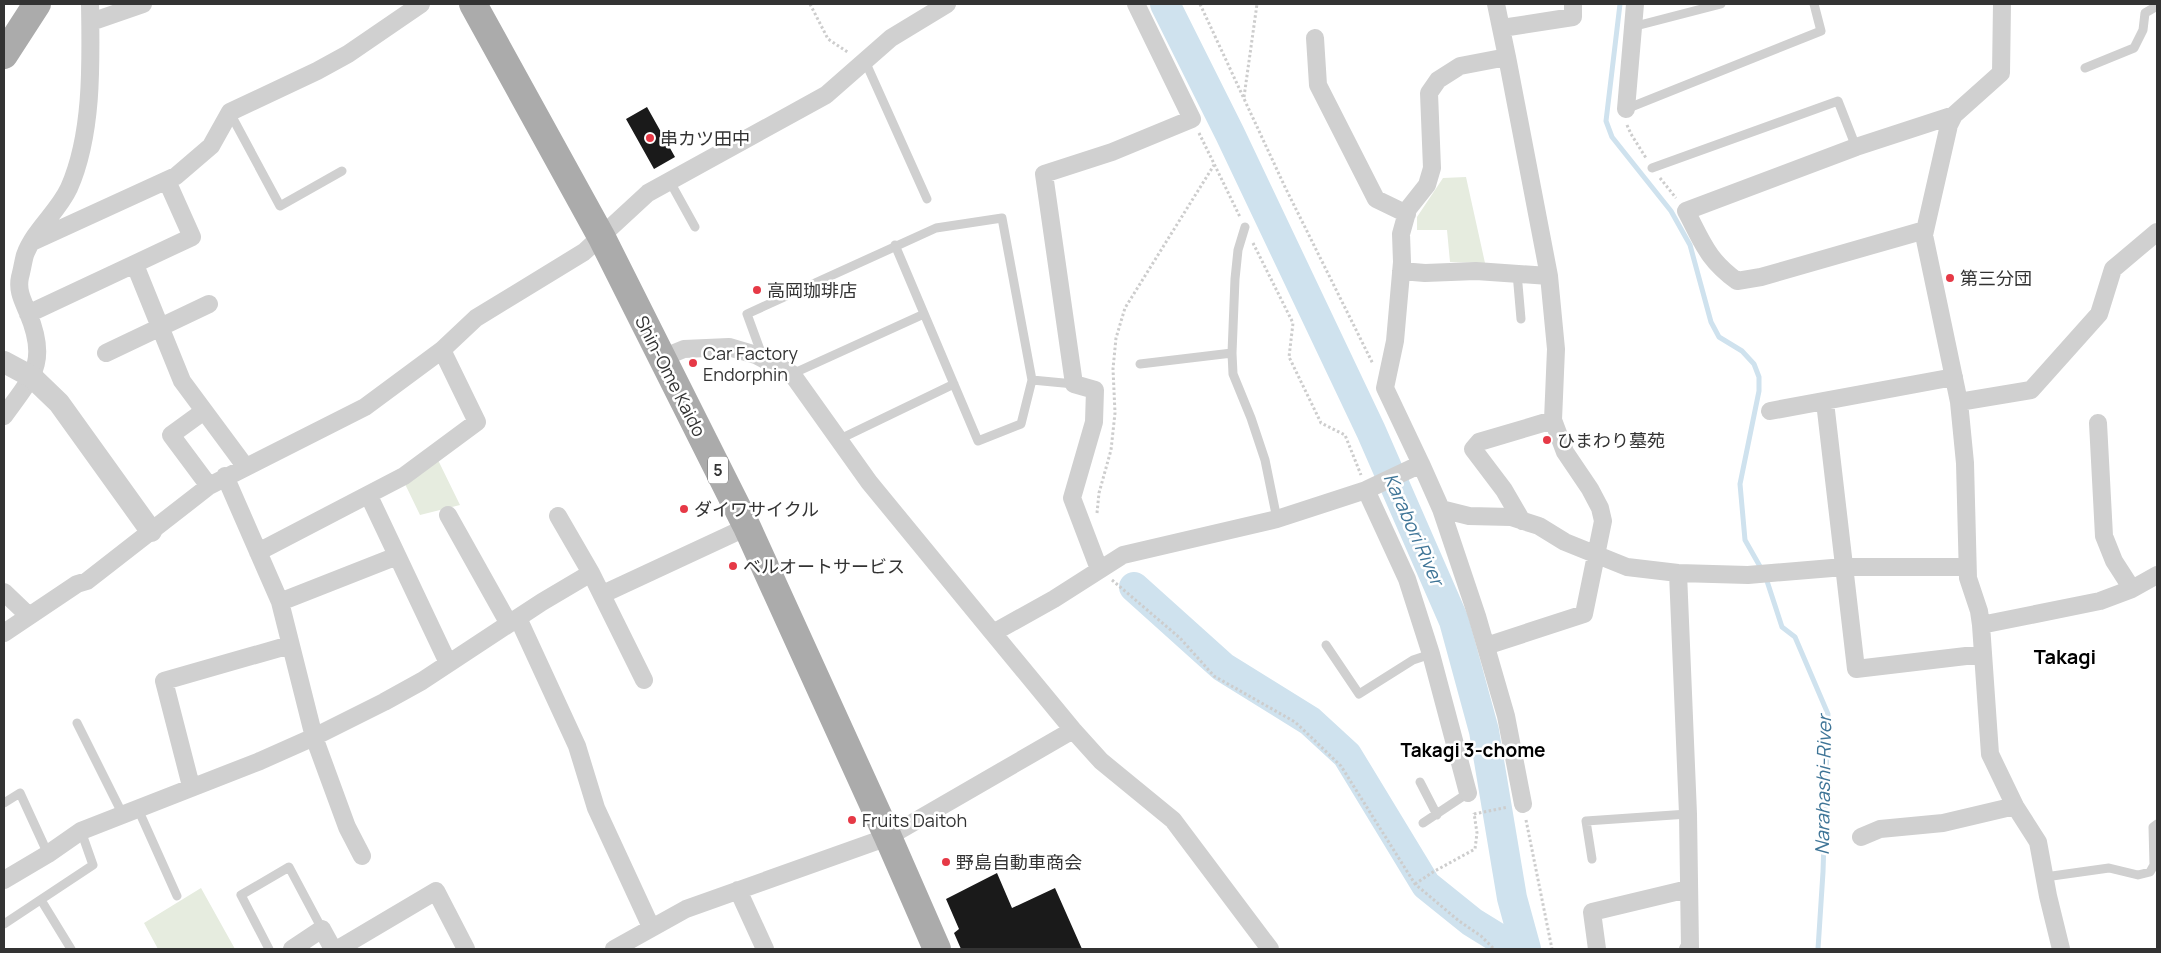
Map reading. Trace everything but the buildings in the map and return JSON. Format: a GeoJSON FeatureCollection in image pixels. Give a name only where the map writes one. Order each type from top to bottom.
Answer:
{"type":"FeatureCollection","features":[{"type":"Feature","properties":{"kind":"main road"},"geometry":{"type":"LineString","coordinates":[[4,55],[37,4]]}},
{"type":"Feature","properties":{"kind":"main road","name":"Shin-Ome Kaido"},"geometry":{"type":"LineString","coordinates":[[473,4],[602,238],[747,527],[937,949]]}},
{"type":"Feature","properties":{"kind":"street"},"geometry":{"type":"LineString","coordinates":[[4,416],[32,377],[39,348],[20,295],[19,281],[26,254],[68,190],[79,161],[88,106],[90,4]]}},
{"type":"Feature","properties":{"kind":"street"},"geometry":{"type":"LineString","coordinates":[[90,22],[144,4]]}},
{"type":"Feature","properties":{"kind":"street"},"geometry":{"type":"LineString","coordinates":[[34,241],[176,176],[211,146],[230,112],[317,72],[348,54],[421,4]]}},
{"type":"Feature","properties":{"kind":"street"},"geometry":{"type":"LineString","coordinates":[[4,633],[77,584],[87,581],[209,486],[225,476],[365,407],[442,350],[476,318],[552,274],[584,252],[602,238],[648,192],[826,95],[891,38],[947,4]]}},
{"type":"Feature","properties":{"kind":"street"},"geometry":{"type":"LineString","coordinates":[[1102,568],[1072,498],[1094,422],[1095,390],[1074,384],[1044,174],[1112,152],[1192,119],[1136,4]]}},
{"type":"Feature","properties":{"kind":"street"},"geometry":{"type":"LineString","coordinates":[[1486,646],[1584,614],[1603,521],[1600,508],[1565,452],[1553,420],[1556,349],[1549,276],[1508,57],[1496,4]]}},
{"type":"Feature","properties":{"kind":"street"},"geometry":{"type":"LineString","coordinates":[[1502,28],[1573,17],[1573,4]]}},
{"type":"Feature","properties":{"kind":"street"},"geometry":{"type":"LineString","coordinates":[[1626,109],[1635,4]]}},
{"type":"Feature","properties":{"kind":"street"},"geometry":{"type":"LineString","coordinates":[[1925,230],[1761,277],[1737,281],[1721,269],[1709,256],[1686,211],[1856,147],[1954,114],[2001,73],[2002,4]]}},
{"type":"Feature","properties":{"kind":"street"},"geometry":{"type":"LineString","coordinates":[[1315,38],[1318,85],[1376,198],[1406,214]]}},
{"type":"Feature","properties":{"kind":"street"},"geometry":{"type":"LineString","coordinates":[[1508,57],[1460,66],[1438,80],[1429,93],[1432,168],[1427,185],[1408,209],[1401,234],[1401,271],[1395,341],[1385,388],[1417,465],[1441,509],[1486,646],[1506,716],[1523,804]]}},
{"type":"Feature","properties":{"kind":"street"},"geometry":{"type":"LineString","coordinates":[[1954,114],[1949,125],[1924,235],[1959,402],[1965,463],[1967,567],[1968,578],[1979,610],[1981,625],[1990,754],[2015,806],[2038,842],[2061,949]]}},
{"type":"Feature","properties":{"kind":"street"},"geometry":{"type":"LineString","coordinates":[[28,314],[192,238],[166,181]]}},
{"type":"Feature","properties":{"kind":"street"},"geometry":{"type":"LineString","coordinates":[[1959,402],[2031,390],[2099,314],[2113,269],[2157,232]]}},
{"type":"Feature","properties":{"kind":"street"},"geometry":{"type":"LineString","coordinates":[[135,265],[182,381],[245,466]]}},
{"type":"Feature","properties":{"kind":"street"},"geometry":{"type":"LineString","coordinates":[[1401,271],[1425,273],[1476,271],[1549,276]]}},
{"type":"Feature","properties":{"kind":"street"},"geometry":{"type":"LineString","coordinates":[[106,353],[209,304]]}},
{"type":"Feature","properties":{"kind":"street"},"geometry":{"type":"LineString","coordinates":[[662,358],[684,349],[730,347],[763,359],[792,374],[869,482],[1073,730],[1101,761],[1173,820],[1270,949]]}},
{"type":"Feature","properties":{"kind":"street"},"geometry":{"type":"LineString","coordinates":[[258,552],[369,496],[404,476],[477,422],[442,350]]}},
{"type":"Feature","properties":{"kind":"street"},"geometry":{"type":"LineString","coordinates":[[4,362],[32,377],[59,403],[151,531]]}},
{"type":"Feature","properties":{"kind":"street"},"geometry":{"type":"LineString","coordinates":[[1770,411],[1954,377]]}},
{"type":"Feature","properties":{"kind":"street"},"geometry":{"type":"LineString","coordinates":[[1825,402],[1856,669],[1983,654]]}},
{"type":"Feature","properties":{"kind":"street"},"geometry":{"type":"LineString","coordinates":[[204,411],[171,435],[209,486]]}},
{"type":"Feature","properties":{"kind":"street"},"geometry":{"type":"LineString","coordinates":[[1522,521],[1504,490],[1473,449],[1479,442],[1553,420]]}},
{"type":"Feature","properties":{"kind":"street"},"geometry":{"type":"LineString","coordinates":[[2098,423],[2104,536],[2114,561],[2132,589]]}},
{"type":"Feature","properties":{"kind":"street"},"geometry":{"type":"LineString","coordinates":[[993,633],[1054,599],[1124,555],[1277,519],[1369,488],[1417,465]]}},
{"type":"Feature","properties":{"kind":"street"},"geometry":{"type":"LineString","coordinates":[[225,476],[280,602],[314,737],[347,827],[362,856]]}},
{"type":"Feature","properties":{"kind":"street"},"geometry":{"type":"LineString","coordinates":[[1369,488],[1407,579],[1431,654],[1468,793]]}},
{"type":"Feature","properties":{"kind":"street"},"geometry":{"type":"LineString","coordinates":[[369,496],[448,663]]}},
{"type":"Feature","properties":{"kind":"street"},"geometry":{"type":"LineString","coordinates":[[1441,509],[1469,516],[1511,517],[1539,526],[1565,542],[1627,567],[1678,573],[1752,575],[1844,567],[1967,567]]}},
{"type":"Feature","properties":{"kind":"street"},"geometry":{"type":"LineString","coordinates":[[448,515],[513,621],[577,746],[596,808],[651,927]]}},
{"type":"Feature","properties":{"kind":"street"},"geometry":{"type":"LineString","coordinates":[[558,516],[603,594],[644,680]]}},
{"type":"Feature","properties":{"kind":"street"},"geometry":{"type":"LineString","coordinates":[[603,594],[747,527]]}},
{"type":"Feature","properties":{"kind":"street"},"geometry":{"type":"LineString","coordinates":[[280,602],[397,556]]}},
{"type":"Feature","properties":{"kind":"street"},"geometry":{"type":"LineString","coordinates":[[4,880],[48,854],[81,831],[260,760],[314,737],[384,702],[591,573]]}},
{"type":"Feature","properties":{"kind":"street"},"geometry":{"type":"LineString","coordinates":[[1678,573],[1688,814],[1690,949]]}},
{"type":"Feature","properties":{"kind":"street"},"geometry":{"type":"LineString","coordinates":[[1981,625],[2100,601],[2132,589],[2157,575]]}},
{"type":"Feature","properties":{"kind":"street"},"geometry":{"type":"LineString","coordinates":[[4,592],[28,616]]}},
{"type":"Feature","properties":{"kind":"street"},"geometry":{"type":"LineString","coordinates":[[191,786],[164,681],[290,645]]}},
{"type":"Feature","properties":{"kind":"street"},"geometry":{"type":"LineString","coordinates":[[614,949],[686,909],[888,837],[1073,730]]}},
{"type":"Feature","properties":{"kind":"street"},"geometry":{"type":"LineString","coordinates":[[1861,837],[1880,829],[1943,823],[2015,806]]}},
{"type":"Feature","properties":{"kind":"street"},"geometry":{"type":"LineString","coordinates":[[1596,949],[1592,912],[1688,888]]}},
{"type":"Feature","properties":{"kind":"street"},"geometry":{"type":"LineString","coordinates":[[738,890],[765,949]]}},
{"type":"Feature","properties":{"kind":"street"},"geometry":{"type":"LineString","coordinates":[[338,949],[436,891],[466,949]]}},
{"type":"Feature","properties":{"kind":"street"},"geometry":{"type":"LineString","coordinates":[[292,949],[322,929],[333,949]]}},
{"type":"Feature","properties":{"kind":"lane"},"geometry":{"type":"LineString","coordinates":[[1632,27],[1721,4]]}},
{"type":"Feature","properties":{"kind":"lane"},"geometry":{"type":"LineString","coordinates":[[1626,109],[1821,31],[1814,4]]}},
{"type":"Feature","properties":{"kind":"lane"},"geometry":{"type":"LineString","coordinates":[[2085,68],[2134,48],[2144,30],[2146,13],[2157,6]]}},
{"type":"Feature","properties":{"kind":"lane"},"geometry":{"type":"LineString","coordinates":[[864,62],[927,199]]}},
{"type":"Feature","properties":{"kind":"lane"},"geometry":{"type":"LineString","coordinates":[[1652,168],[1838,101],[1856,147]]}},
{"type":"Feature","properties":{"kind":"lane"},"geometry":{"type":"LineString","coordinates":[[230,112],[280,206],[342,171]]}},
{"type":"Feature","properties":{"kind":"lane"},"geometry":{"type":"LineString","coordinates":[[669,180],[695,227]]}},
{"type":"Feature","properties":{"kind":"lane"},"geometry":{"type":"LineString","coordinates":[[763,359],[747,314],[895,245],[936,228],[1002,218],[1032,380],[1021,424],[978,441],[895,245]]}},
{"type":"Feature","properties":{"kind":"lane"},"geometry":{"type":"LineString","coordinates":[[1245,227],[1238,250],[1232,353],[1233,374],[1251,418],[1262,452],[1277,519]]}},
{"type":"Feature","properties":{"kind":"lane"},"geometry":{"type":"LineString","coordinates":[[1517,273],[1521,319]]}},
{"type":"Feature","properties":{"kind":"lane"},"geometry":{"type":"LineString","coordinates":[[792,374],[924,314]]}},
{"type":"Feature","properties":{"kind":"lane"},"geometry":{"type":"LineString","coordinates":[[1140,364],[1232,353]]}},
{"type":"Feature","properties":{"kind":"lane"},"geometry":{"type":"LineString","coordinates":[[1032,380],[1074,384]]}},
{"type":"Feature","properties":{"kind":"lane"},"geometry":{"type":"LineString","coordinates":[[840,439],[954,384]]}},
{"type":"Feature","properties":{"kind":"lane"},"geometry":{"type":"LineString","coordinates":[[1326,645],[1359,694],[1413,660],[1431,654]]}},
{"type":"Feature","properties":{"kind":"lane"},"geometry":{"type":"LineString","coordinates":[[77,722],[131,812],[177,896]]}},
{"type":"Feature","properties":{"kind":"lane"},"geometry":{"type":"LineString","coordinates":[[1420,782],[1437,815]]}},
{"type":"Feature","properties":{"kind":"lane"},"geometry":{"type":"LineString","coordinates":[[4,803],[20,793],[48,854]]}},
{"type":"Feature","properties":{"kind":"lane"},"geometry":{"type":"LineString","coordinates":[[1423,823],[1468,793]]}},
{"type":"Feature","properties":{"kind":"lane"},"geometry":{"type":"LineString","coordinates":[[1592,859],[1586,821],[1688,814]]}},
{"type":"Feature","properties":{"kind":"lane"},"geometry":{"type":"LineString","coordinates":[[2045,877],[2109,868],[2138,875],[2150,872],[2154,865],[2154,827],[2157,824]]}},
{"type":"Feature","properties":{"kind":"lane"},"geometry":{"type":"LineString","coordinates":[[4,924],[93,865],[81,831]]}},
{"type":"Feature","properties":{"kind":"lane"},"geometry":{"type":"LineString","coordinates":[[269,949],[241,896],[289,867],[322,929]]}},
{"type":"Feature","properties":{"kind":"lane"},"geometry":{"type":"LineString","coordinates":[[41,900],[71,949]]}},
{"type":"Feature","properties":{"kind":"path"},"geometry":{"type":"LineString","coordinates":[[810,4],[828,39],[864,62]]}},
{"type":"Feature","properties":{"kind":"path"},"geometry":{"type":"LineString","coordinates":[[1200,4],[1285,187],[1385,388]]}},
{"type":"Feature","properties":{"kind":"path"},"geometry":{"type":"LineString","coordinates":[[1244,97],[1257,4]]}},
{"type":"Feature","properties":{"kind":"path"},"geometry":{"type":"LineString","coordinates":[[1192,119],[1293,323],[1289,357],[1321,423],[1344,435],[1369,488]]}},
{"type":"Feature","properties":{"kind":"path"},"geometry":{"type":"LineString","coordinates":[[1102,568],[1107,576],[1180,638],[1214,676],[1295,722],[1340,766],[1415,884],[1459,921],[1482,936],[1494,949]]}},
{"type":"Feature","properties":{"kind":"path"},"geometry":{"type":"LineString","coordinates":[[1415,884],[1475,849],[1474,814],[1468,793]]}},
{"type":"Feature","properties":{"kind":"path"},"geometry":{"type":"LineString","coordinates":[[1474,814],[1523,804],[1552,949]]}},
{"type":"Feature","properties":{"kind":"shaded area"},"geometry":{"type":"Polygon","coordinates":[[[1466,177],[1485,263],[1450,262],[1447,230],[1417,230],[1417,217],[1443,178],[1466,177]]]}},
{"type":"Feature","properties":{"kind":"shaded area"},"geometry":{"type":"Polygon","coordinates":[[[438,460],[460,505],[420,515],[405,484],[438,460]]]}},
{"type":"Feature","properties":{"kind":"shaded area"},"geometry":{"type":"Polygon","coordinates":[[[201,888],[235,949],[158,949],[144,923],[201,888]]]}},
{"type":"Feature","properties":{"kind":"waterway","name":"Karabori River"},"geometry":{"type":"LineString","coordinates":[[1165,4],[1230,134],[1371,431],[1454,621],[1484,731],[1512,898],[1526,949]]}},
{"type":"Feature","properties":{"kind":"waterway","name":"Narahashi-River"},"geometry":{"type":"LineString","coordinates":[[1620,4],[1606,121],[1612,137],[1671,211],[1690,245],[1711,322],[1719,337],[1742,351],[1754,364],[1759,377],[1759,391],[1740,484],[1745,540],[1762,570]]}},
{"type":"Feature","properties":{"kind":"waterway","name":"Narahashi-River"},"geometry":{"type":"LineString","coordinates":[[1766,578],[1782,627],[1795,637],[1828,714],[1823,872],[1818,949]]}},
{"type":"Feature","properties":{"kind":"waterway","name":"Karabori River"},"geometry":{"type":"LineString","coordinates":[[1134,587],[1223,667],[1310,721],[1347,755],[1426,885],[1472,922],[1506,943],[1511,949]]}},
{"type":"Feature","properties":{"kind":"place","name":"串カツ田中"},"geometry":{"type":"Point","coordinates":[650,138]}},
{"type":"Feature","properties":{"kind":"place","name":"第三分団"},"geometry":{"type":"Point","coordinates":[1950,278]}},
{"type":"Feature","properties":{"kind":"place","name":"高岡珈琲店"},"geometry":{"type":"Point","coordinates":[757,290]}},
{"type":"Feature","properties":{"kind":"place","name":"Car Factory Endorphin"},"geometry":{"type":"Point","coordinates":[693,363]}},
{"type":"Feature","properties":{"kind":"place","name":"ひまわり墓苑"},"geometry":{"type":"Point","coordinates":[1547,440]}},
{"type":"Feature","properties":{"kind":"place","name":"ダイワサイクル"},"geometry":{"type":"Point","coordinates":[684,509]}},
{"type":"Feature","properties":{"kind":"place","name":"ベルオートサービス"},"geometry":{"type":"Point","coordinates":[733,566]}},
{"type":"Feature","properties":{"kind":"place","name":"Fruits Daitoh"},"geometry":{"type":"Point","coordinates":[852,820]}},
{"type":"Feature","properties":{"kind":"place","name":"野島自動車商会"},"geometry":{"type":"Point","coordinates":[946,862]}},
{"type":"Feature","properties":{"kind":"district","name":"Takagi"},"geometry":{"type":"Point","coordinates":[2065,656]}},
{"type":"Feature","properties":{"kind":"district","name":"Takagi 3-chome"},"geometry":{"type":"Point","coordinates":[1473,750]}}]}
